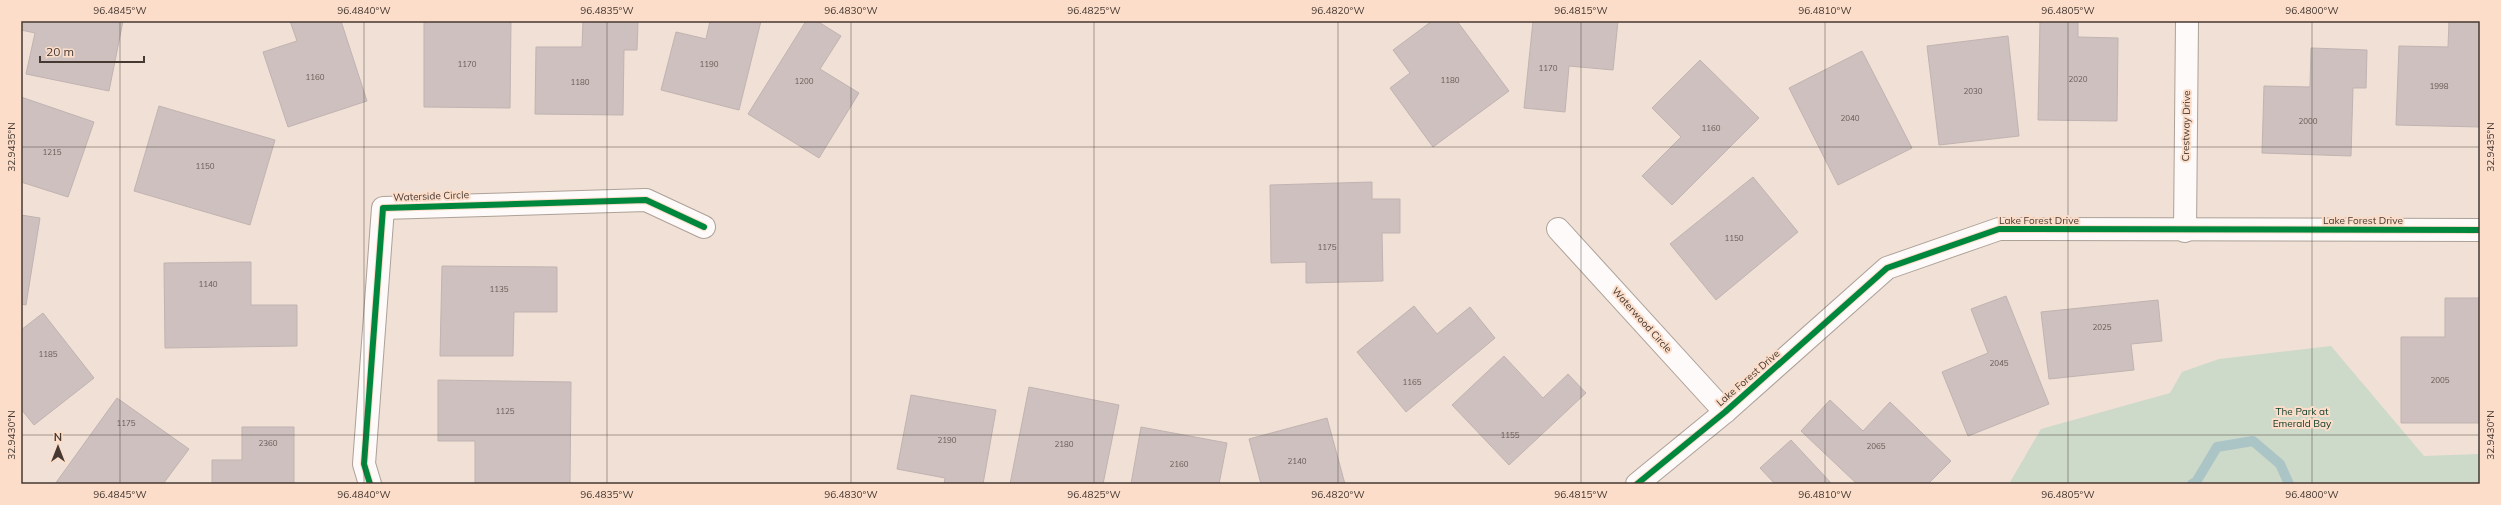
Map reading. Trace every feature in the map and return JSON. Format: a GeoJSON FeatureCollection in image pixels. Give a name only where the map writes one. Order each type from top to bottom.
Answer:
{"type":"FeatureCollection","features":[{"type":"Feature","properties":{"kind":"street","name":"Crestway Drive"},"geometry":{"type":"LineString","coordinates":[[2185,231],[2188,21]]}},
{"type":"Feature","properties":{"kind":"street","name":"Waterside Circle"},"geometry":{"type":"LineString","coordinates":[[370,484],[364,464],[383,208],[646,200],[704,227]]}},
{"type":"Feature","properties":{"kind":"street","name":"Waterwood Circle"},"geometry":{"type":"LineString","coordinates":[[1558,229],[1725,412]]}},
{"type":"Feature","properties":{"kind":"street","name":"Lake Forest Drive"},"geometry":{"type":"LineString","coordinates":[[1637,484],[1725,412],[1887,268],[1999,229],[2185,231],[2480,230]]}},
{"type":"Feature","properties":{"kind":"green space","name":"The Park at Emerald Bay"},"geometry":{"type":"Polygon","coordinates":[[[2331,346],[2424,456],[2480,454],[2480,484],[2009,484],[2041,429],[2170,393],[2182,372],[2219,359],[2331,346]]]}},
{"type":"Feature","properties":{"kind":"building"},"geometry":{"type":"Polygon","coordinates":[[[21,21],[123,21],[109,91],[26,74],[35,33],[21,30],[21,21]]]}},
{"type":"Feature","properties":{"kind":"building"},"geometry":{"type":"Polygon","coordinates":[[[290,21],[341,21],[367,101],[288,127],[263,52],[297,41],[290,21]]]}},
{"type":"Feature","properties":{"kind":"building"},"geometry":{"type":"Polygon","coordinates":[[[424,21],[511,21],[510,108],[424,107],[424,21]]]}},
{"type":"Feature","properties":{"kind":"building"},"geometry":{"type":"Polygon","coordinates":[[[583,21],[638,21],[637,50],[624,50],[623,115],[535,114],[536,47],[582,47],[583,21]]]}},
{"type":"Feature","properties":{"kind":"building"},"geometry":{"type":"Polygon","coordinates":[[[710,21],[761,21],[739,110],[661,90],[676,32],[706,39],[710,21]]]}},
{"type":"Feature","properties":{"kind":"building"},"geometry":{"type":"Polygon","coordinates":[[[806,21],[817,21],[841,36],[820,69],[859,93],[819,158],[748,114],[806,21]]]}},
{"type":"Feature","properties":{"kind":"building"},"geometry":{"type":"Polygon","coordinates":[[[1432,21],[1457,21],[1509,91],[1433,147],[1390,88],[1410,73],[1393,50],[1432,21]]]}},
{"type":"Feature","properties":{"kind":"building"},"geometry":{"type":"Polygon","coordinates":[[[1533,21],[1618,21],[1613,70],[1569,66],[1565,112],[1524,108],[1533,21]]]}},
{"type":"Feature","properties":{"kind":"building"},"geometry":{"type":"Polygon","coordinates":[[[2040,21],[2078,21],[2078,37],[2118,38],[2117,121],[2038,120],[2040,21]]]}},
{"type":"Feature","properties":{"kind":"building"},"geometry":{"type":"Polygon","coordinates":[[[2449,21],[2480,21],[2480,127],[2396,125],[2399,46],[2448,47],[2449,21]]]}},
{"type":"Feature","properties":{"kind":"building"},"geometry":{"type":"Polygon","coordinates":[[[2008,36],[2019,136],[1939,145],[1927,46],[2008,36]]]}},
{"type":"Feature","properties":{"kind":"building"},"geometry":{"type":"Polygon","coordinates":[[[2311,48],[2367,50],[2366,88],[2353,88],[2351,156],[2262,153],[2264,86],[2310,87],[2311,48]]]}},
{"type":"Feature","properties":{"kind":"building"},"geometry":{"type":"Polygon","coordinates":[[[1862,51],[1912,148],[1838,185],[1789,88],[1862,51]]]}},
{"type":"Feature","properties":{"kind":"building"},"geometry":{"type":"Polygon","coordinates":[[[1700,60],[1759,118],[1672,205],[1642,176],[1681,137],[1652,108],[1700,60]]]}},
{"type":"Feature","properties":{"kind":"building"},"geometry":{"type":"Polygon","coordinates":[[[21,97],[94,122],[68,197],[21,182],[21,97]]]}},
{"type":"Feature","properties":{"kind":"building"},"geometry":{"type":"Polygon","coordinates":[[[159,106],[275,140],[250,225],[134,191],[159,106]]]}},
{"type":"Feature","properties":{"kind":"building"},"geometry":{"type":"Polygon","coordinates":[[[1753,177],[1798,232],[1716,300],[1670,244],[1753,177]]]}},
{"type":"Feature","properties":{"kind":"building"},"geometry":{"type":"Polygon","coordinates":[[[1372,182],[1372,199],[1400,199],[1400,233],[1382,233],[1383,281],[1306,283],[1306,262],[1271,263],[1270,185],[1372,182]]]}},
{"type":"Feature","properties":{"kind":"building"},"geometry":{"type":"Polygon","coordinates":[[[21,215],[40,218],[26,305],[21,304],[21,215]]]}},
{"type":"Feature","properties":{"kind":"building"},"geometry":{"type":"Polygon","coordinates":[[[251,262],[251,305],[297,305],[297,346],[165,348],[164,263],[251,262]]]}},
{"type":"Feature","properties":{"kind":"building"},"geometry":{"type":"Polygon","coordinates":[[[442,266],[557,267],[557,312],[514,312],[513,356],[440,356],[442,266]]]}},
{"type":"Feature","properties":{"kind":"building"},"geometry":{"type":"Polygon","coordinates":[[[2006,296],[2049,404],[1968,436],[1942,372],[1988,353],[1971,309],[2006,296]]]}},
{"type":"Feature","properties":{"kind":"building"},"geometry":{"type":"Polygon","coordinates":[[[2445,298],[2480,298],[2480,423],[2401,423],[2401,337],[2445,337],[2445,298]]]}},
{"type":"Feature","properties":{"kind":"building"},"geometry":{"type":"Polygon","coordinates":[[[2158,300],[2162,341],[2131,344],[2134,370],[2049,379],[2041,312],[2158,300]]]}},
{"type":"Feature","properties":{"kind":"building"},"geometry":{"type":"Polygon","coordinates":[[[1414,306],[1437,334],[1470,307],[1495,338],[1406,412],[1357,352],[1414,306]]]}},
{"type":"Feature","properties":{"kind":"building"},"geometry":{"type":"Polygon","coordinates":[[[43,313],[94,378],[34,425],[21,409],[21,330],[43,313]]]}},
{"type":"Feature","properties":{"kind":"building"},"geometry":{"type":"Polygon","coordinates":[[[1504,356],[1543,398],[1568,374],[1586,393],[1509,465],[1452,405],[1504,356]]]}},
{"type":"Feature","properties":{"kind":"building"},"geometry":{"type":"Polygon","coordinates":[[[438,380],[571,382],[570,484],[475,484],[475,441],[438,441],[438,380]]]}},
{"type":"Feature","properties":{"kind":"building"},"geometry":{"type":"Polygon","coordinates":[[[1029,387],[1119,405],[1103,484],[1010,484],[1029,387]]]}},
{"type":"Feature","properties":{"kind":"building"},"geometry":{"type":"Polygon","coordinates":[[[911,395],[996,410],[983,484],[944,484],[945,478],[897,469],[911,395]]]}},
{"type":"Feature","properties":{"kind":"building"},"geometry":{"type":"Polygon","coordinates":[[[117,398],[189,449],[163,484],[55,484],[117,398]]]}},
{"type":"Feature","properties":{"kind":"building"},"geometry":{"type":"Polygon","coordinates":[[[1830,400],[1863,431],[1890,402],[1951,461],[1928,484],[1857,484],[1801,431],[1830,400]]]}},
{"type":"Feature","properties":{"kind":"building"},"geometry":{"type":"Polygon","coordinates":[[[1327,418],[1345,484],[1261,484],[1249,439],[1327,418]]]}},
{"type":"Feature","properties":{"kind":"building"},"geometry":{"type":"Polygon","coordinates":[[[242,427],[294,427],[294,484],[212,484],[212,460],[242,460],[242,427]]]}},
{"type":"Feature","properties":{"kind":"building"},"geometry":{"type":"Polygon","coordinates":[[[1141,427],[1227,443],[1219,484],[1131,484],[1141,427]]]}},
{"type":"Feature","properties":{"kind":"building"},"geometry":{"type":"Polygon","coordinates":[[[1791,440],[1832,484],[1775,484],[1760,468],[1791,440]]]}},
{"type":"Feature","properties":{"kind":"waterway"},"geometry":{"type":"LineString","coordinates":[[2192,484],[2196,482],[2217,447],[2253,441],[2280,464],[2289,484]]}},
{"type":"Feature","properties":{"kind":"cycle path"},"geometry":{"type":"LineString","coordinates":[[370,484],[364,464],[383,208],[646,200],[704,227]]}},
{"type":"Feature","properties":{"kind":"cycle path"},"geometry":{"type":"LineString","coordinates":[[1637,484],[1725,412],[1887,268],[1999,229],[2480,230]]}}]}
